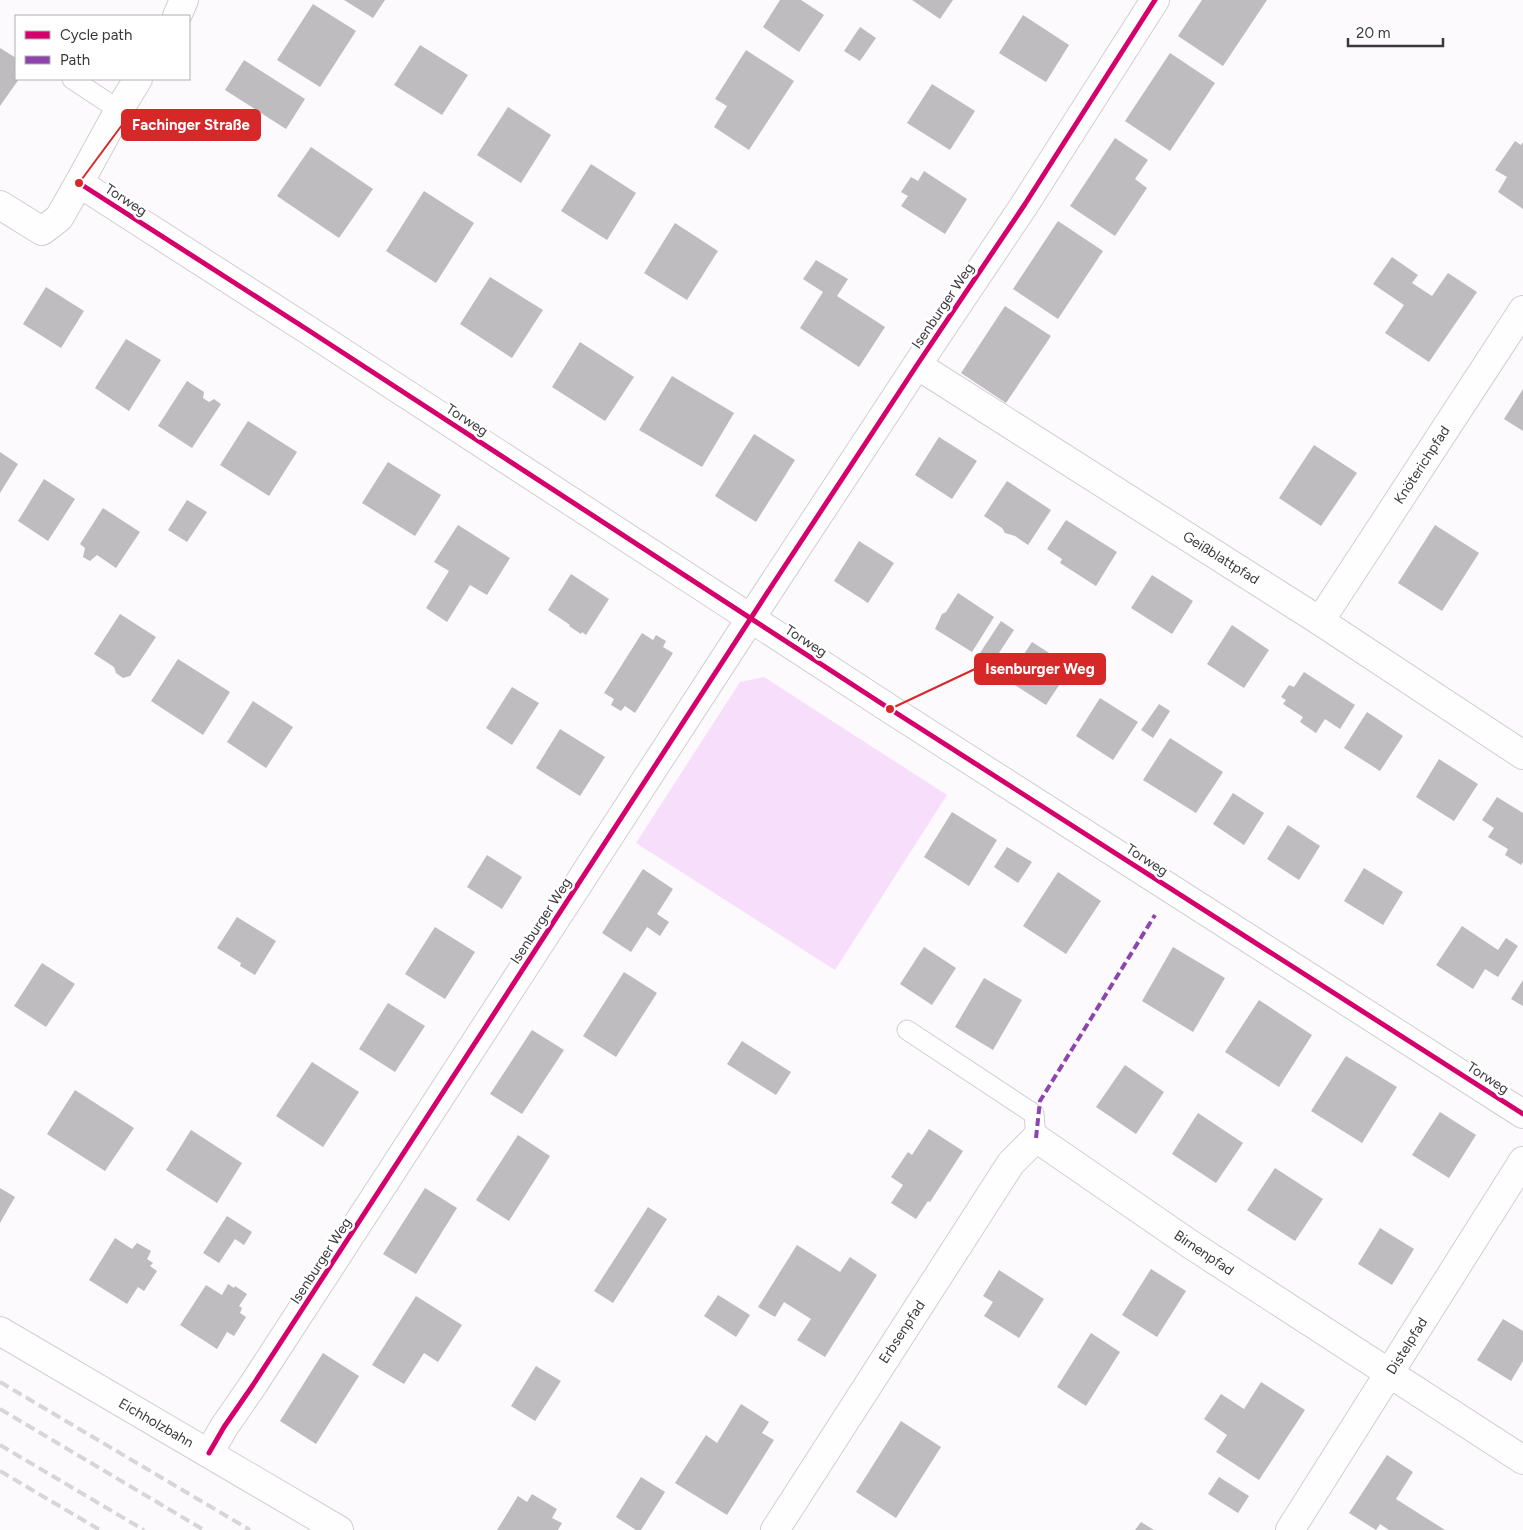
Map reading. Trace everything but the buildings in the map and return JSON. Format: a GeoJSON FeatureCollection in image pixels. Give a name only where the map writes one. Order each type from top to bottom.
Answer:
{"type":"FeatureCollection","features":[{"type":"Feature","properties":{"kind":"street"},"geometry":{"type":"LineString","coordinates":[[177,15],[184,0]]}},
{"type":"Feature","properties":{"kind":"street","name":"Isenburger Weg"},"geometry":{"type":"LineString","coordinates":[[209,1453],[224,1427],[253,1386],[751,619],[1025,204],[1155,0]]}},
{"type":"Feature","properties":{"kind":"street"},"geometry":{"type":"LineString","coordinates":[[0,205],[42,232],[59,218],[137,80]]}},
{"type":"Feature","properties":{"kind":"street","name":"Torweg"},"geometry":{"type":"LineString","coordinates":[[79,183],[751,619],[1523,1114]]}},
{"type":"Feature","properties":{"kind":"street","name":"Knöterichpfad"},"geometry":{"type":"LineString","coordinates":[[1320,621],[1523,310]]}},
{"type":"Feature","properties":{"kind":"street","name":"Geißblattpfad"},"geometry":{"type":"LineString","coordinates":[[917,365],[1320,621],[1523,755]]}},
{"type":"Feature","properties":{"kind":"street","name":"Birnenpfad"},"geometry":{"type":"LineString","coordinates":[[1036,1138],[1190,1244],[1523,1460]]}},
{"type":"Feature","properties":{"kind":"street","name":"Erbsenpfad"},"geometry":{"type":"LineString","coordinates":[[775,1530],[1011,1163],[1036,1138]]}},
{"type":"Feature","properties":{"kind":"street","name":"Distelpfad"},"geometry":{"type":"LineString","coordinates":[[1290,1530],[1523,1161]]}},
{"type":"Feature","properties":{"kind":"street","name":"Eichholzbahn"},"geometry":{"type":"LineString","coordinates":[[0,1331],[339,1530]]}},
{"type":"Feature","properties":{"kind":"lane"},"geometry":{"type":"LineString","coordinates":[[74,80],[119,110]]}},
{"type":"Feature","properties":{"kind":"lane"},"geometry":{"type":"LineString","coordinates":[[907,1030],[1034,1114],[1036,1138]]}},
{"type":"Feature","properties":{"kind":"shaded area"},"geometry":{"type":"Polygon","coordinates":[[[764,677],[947,795],[835,970],[636,843],[740,682],[764,677]]]}},
{"type":"Feature","properties":{"kind":"railway"},"geometry":{"type":"LineString","coordinates":[[0,1382],[250,1530]]}},
{"type":"Feature","properties":{"kind":"railway"},"geometry":{"type":"LineString","coordinates":[[0,1409],[204,1530]]}},
{"type":"Feature","properties":{"kind":"railway"},"geometry":{"type":"LineString","coordinates":[[0,1445],[144,1530]]}},
{"type":"Feature","properties":{"kind":"railway"},"geometry":{"type":"LineString","coordinates":[[0,1471],[100,1530]]}},
{"type":"Feature","properties":{"kind":"marked path"},"geometry":{"type":"LineString","coordinates":[[1036,1138],[1040,1101],[1155,915]]}},
{"type":"Feature","properties":{"kind":"cycle path"},"geometry":{"type":"LineString","coordinates":[[209,1453],[224,1427],[773,584],[1025,204],[1155,0]]}},
{"type":"Feature","properties":{"kind":"cycle path"},"geometry":{"type":"LineString","coordinates":[[79,183],[890,709],[1523,1114]]}},
{"type":"Feature","properties":{"kind":"place","name":"Fachinger Straße"},"geometry":{"type":"Point","coordinates":[79,183]}},
{"type":"Feature","properties":{"kind":"place","name":"Isenburger Weg"},"geometry":{"type":"Point","coordinates":[890,709]}}]}
